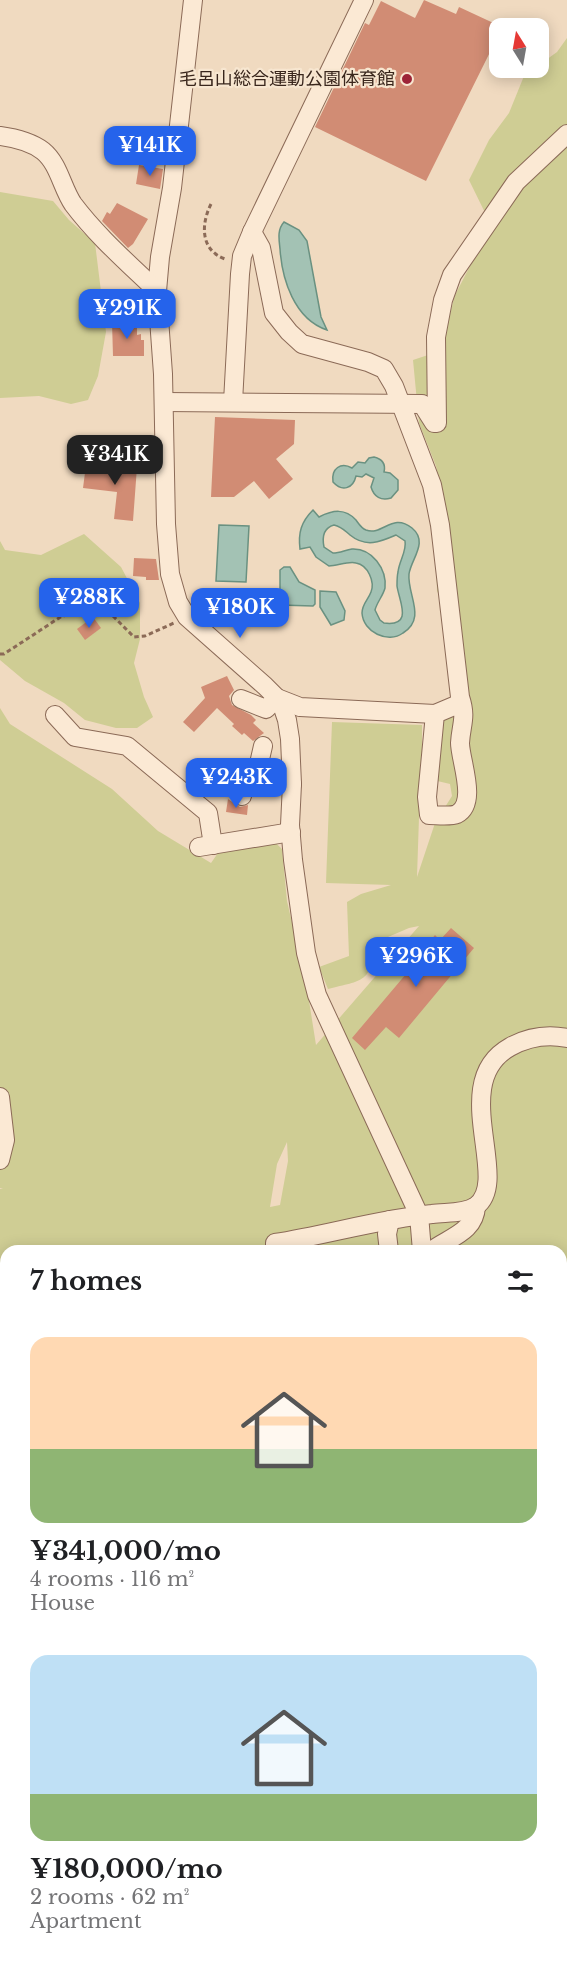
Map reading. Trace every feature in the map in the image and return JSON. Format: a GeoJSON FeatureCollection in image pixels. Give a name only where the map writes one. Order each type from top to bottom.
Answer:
{"type":"FeatureCollection","features":[{"type":"Feature","properties":{"kind":"street"},"geometry":{"type":"LineString","coordinates":[[193,0],[172,188],[160,257],[158,291],[164,402],[166,524],[170,574],[178,602],[187,617],[266,686],[277,698],[287,720],[292,760],[291,832],[306,953],[317,995],[419,1215],[422,1245]]}},
{"type":"Feature","properties":{"kind":"street"},"geometry":{"type":"LineString","coordinates":[[233,402],[242,260],[252,232],[364,0]]}},
{"type":"Feature","properties":{"kind":"street"},"geometry":{"type":"LineString","coordinates":[[164,402],[400,402],[422,404],[434,423],[437,423],[436,337],[443,300],[452,275],[516,182],[567,134]]}},
{"type":"Feature","properties":{"kind":"street"},"geometry":{"type":"LineString","coordinates":[[0,136],[31,144],[45,153],[60,175],[72,202],[104,240],[158,291]]}},
{"type":"Feature","properties":{"kind":"street"},"geometry":{"type":"LineString","coordinates":[[252,232],[261,248],[274,313],[302,344],[368,362],[384,369],[394,386],[432,485],[440,525],[461,703],[464,710],[460,743],[467,785],[465,802],[461,811],[455,815],[429,815],[428,797],[435,714]]}},
{"type":"Feature","properties":{"kind":"street"},"geometry":{"type":"LineString","coordinates":[[277,698],[300,707],[435,714],[461,703]]}},
{"type":"Feature","properties":{"kind":"street"},"geometry":{"type":"LineString","coordinates":[[240,699],[266,709],[277,698]]}},
{"type":"Feature","properties":{"kind":"street"},"geometry":{"type":"LineString","coordinates":[[55,715],[75,737],[127,746],[207,813],[206,846],[291,832]]}},
{"type":"Feature","properties":{"kind":"street"},"geometry":{"type":"LineString","coordinates":[[242,796],[244,782],[258,768],[263,746]]}},
{"type":"Feature","properties":{"kind":"street"},"geometry":{"type":"LineString","coordinates":[[258,768],[276,784],[292,784]]}},
{"type":"Feature","properties":{"kind":"street"},"geometry":{"type":"LineString","coordinates":[[440,1245],[469,1227],[476,1217],[477,1206],[485,1195],[487,1176],[480,1097],[482,1083],[490,1066],[505,1050],[522,1040],[540,1036],[567,1038]]}},
{"type":"Feature","properties":{"kind":"street"},"geometry":{"type":"LineString","coordinates":[[0,1097],[5,1140],[0,1160]]}},
{"type":"Feature","properties":{"kind":"street"},"geometry":{"type":"LineString","coordinates":[[275,1245],[275,1243],[390,1220],[461,1212],[477,1206]]}},
{"type":"Feature","properties":{"kind":"street"},"geometry":{"type":"LineString","coordinates":[[388,1245],[387,1234],[390,1220]]}},
{"type":"Feature","properties":{"kind":"path"},"geometry":{"type":"LineString","coordinates":[[211,204],[206,214],[203,236],[210,250],[222,258],[242,260]]}},
{"type":"Feature","properties":{"kind":"path"},"geometry":{"type":"LineString","coordinates":[[0,654],[4,654],[62,616],[107,610],[134,637],[145,636],[187,617]]}},
{"type":"Feature","properties":{"kind":"shaded area"},"geometry":{"type":"Polygon","coordinates":[[[567,38],[567,1245],[0,1245],[0,1189],[3,1189],[0,1188],[0,708],[10,724],[112,789],[158,831],[211,863],[227,840],[261,829],[282,849],[287,901],[307,988],[316,1045],[419,926],[374,943],[371,966],[363,978],[350,984],[328,989],[319,967],[349,956],[347,902],[361,894],[391,885],[326,883],[332,722],[422,725],[422,756],[431,743],[429,717],[470,700],[451,620],[437,591],[436,556],[449,533],[436,466],[419,423],[413,360],[440,351],[455,295],[493,229],[469,180],[489,140],[509,113],[523,78],[549,78],[549,58],[557,52],[567,38]],[[421,758],[417,877],[435,823],[452,796],[450,784],[429,779],[421,758]],[[287,1142],[277,1164],[270,1207],[280,1205],[288,1161],[287,1142]]]}},
{"type":"Feature","properties":{"kind":"shaded area"},"geometry":{"type":"Polygon","coordinates":[[[0,192],[53,201],[69,220],[95,243],[106,332],[98,376],[88,400],[71,404],[39,396],[0,398],[0,192]]]}},
{"type":"Feature","properties":{"kind":"shaded area"},"geometry":{"type":"Polygon","coordinates":[[[284,222],[299,230],[307,241],[321,317],[327,330],[306,317],[292,297],[287,285],[281,261],[279,238],[279,231],[284,222]]]}},
{"type":"Feature","properties":{"kind":"shaded area"},"geometry":{"type":"Polygon","coordinates":[[[374,457],[383,462],[384,472],[390,473],[398,480],[398,490],[391,498],[384,499],[376,496],[371,487],[374,478],[366,474],[362,477],[356,476],[347,488],[340,487],[333,482],[335,470],[338,467],[352,468],[358,462],[365,463],[369,458],[374,457]]]}},
{"type":"Feature","properties":{"kind":"shaded area"},"geometry":{"type":"Polygon","coordinates":[[[313,510],[319,517],[334,512],[348,513],[366,530],[378,530],[399,522],[417,533],[418,551],[409,574],[415,613],[410,627],[403,633],[384,637],[371,631],[363,620],[362,610],[372,588],[370,575],[364,567],[353,563],[329,566],[316,557],[310,547],[300,549],[301,528],[313,510]],[[334,525],[325,531],[324,547],[333,553],[352,549],[372,556],[381,567],[385,581],[384,591],[375,610],[384,623],[399,621],[403,612],[397,577],[405,541],[396,535],[379,542],[367,543],[334,525]]]}},
{"type":"Feature","properties":{"kind":"shaded area"},"geometry":{"type":"Polygon","coordinates":[[[219,525],[249,526],[246,582],[216,581],[219,525]]]}},
{"type":"Feature","properties":{"kind":"shaded area"},"geometry":{"type":"Polygon","coordinates":[[[84,534],[121,567],[140,603],[140,639],[134,663],[144,697],[153,717],[137,728],[116,728],[85,720],[64,703],[25,681],[0,660],[0,541],[5,550],[41,555],[84,534]]]}},
{"type":"Feature","properties":{"kind":"shaded area"},"geometry":{"type":"Polygon","coordinates":[[[290,567],[299,582],[315,590],[313,606],[280,605],[280,570],[290,567]]]}},
{"type":"Feature","properties":{"kind":"shaded area"},"geometry":{"type":"Polygon","coordinates":[[[320,591],[336,592],[345,611],[344,620],[331,625],[320,607],[320,591]]]}},
{"type":"Feature","properties":{"kind":"building","name":"毛呂山総合運動公園体育館"},"geometry":{"type":"Polygon","coordinates":[[[424,0],[456,14],[459,7],[489,21],[489,54],[426,181],[315,127],[365,23],[369,25],[381,1],[415,18],[424,0]]]}},
{"type":"Feature","properties":{"kind":"building"},"geometry":{"type":"Polygon","coordinates":[[[139,165],[163,169],[160,189],[136,184],[139,165]]]}},
{"type":"Feature","properties":{"kind":"building"},"geometry":{"type":"Polygon","coordinates":[[[117,203],[148,219],[133,244],[128,248],[102,221],[107,212],[110,214],[117,203]]]}},
{"type":"Feature","properties":{"kind":"building"},"geometry":{"type":"Polygon","coordinates":[[[112,322],[137,323],[137,335],[141,334],[141,340],[144,340],[144,356],[113,356],[112,322]]]}},
{"type":"Feature","properties":{"kind":"building"},"geometry":{"type":"Polygon","coordinates":[[[215,417],[295,420],[294,444],[276,459],[293,479],[269,499],[254,481],[234,497],[211,497],[215,417]]]}},
{"type":"Feature","properties":{"kind":"building"},"geometry":{"type":"Polygon","coordinates":[[[98,463],[137,467],[133,521],[114,519],[117,492],[83,488],[86,465],[98,466],[98,463]]]}},
{"type":"Feature","properties":{"kind":"building"},"geometry":{"type":"Polygon","coordinates":[[[134,558],[156,559],[159,580],[146,580],[146,577],[133,576],[134,558]]]}},
{"type":"Feature","properties":{"kind":"building"},"geometry":{"type":"Polygon","coordinates":[[[93,617],[101,628],[85,640],[77,629],[93,617]]]}},
{"type":"Feature","properties":{"kind":"building"},"geometry":{"type":"Polygon","coordinates":[[[227,676],[234,690],[229,696],[232,705],[251,715],[256,720],[253,723],[264,733],[253,741],[232,726],[234,724],[217,708],[194,732],[183,722],[205,698],[201,687],[227,676]]]}},
{"type":"Feature","properties":{"kind":"building"},"geometry":{"type":"Polygon","coordinates":[[[228,799],[240,807],[248,805],[247,815],[226,812],[228,799]]]}},
{"type":"Feature","properties":{"kind":"building"},"geometry":{"type":"Polygon","coordinates":[[[451,928],[474,948],[399,1038],[386,1027],[365,1050],[352,1038],[417,961],[415,959],[435,935],[440,940],[451,928]]]}},
{"type":"Feature","properties":{"kind":"place","name":"毛呂山総合運動公園体育館"},"geometry":{"type":"Point","coordinates":[407,79]}}]}
